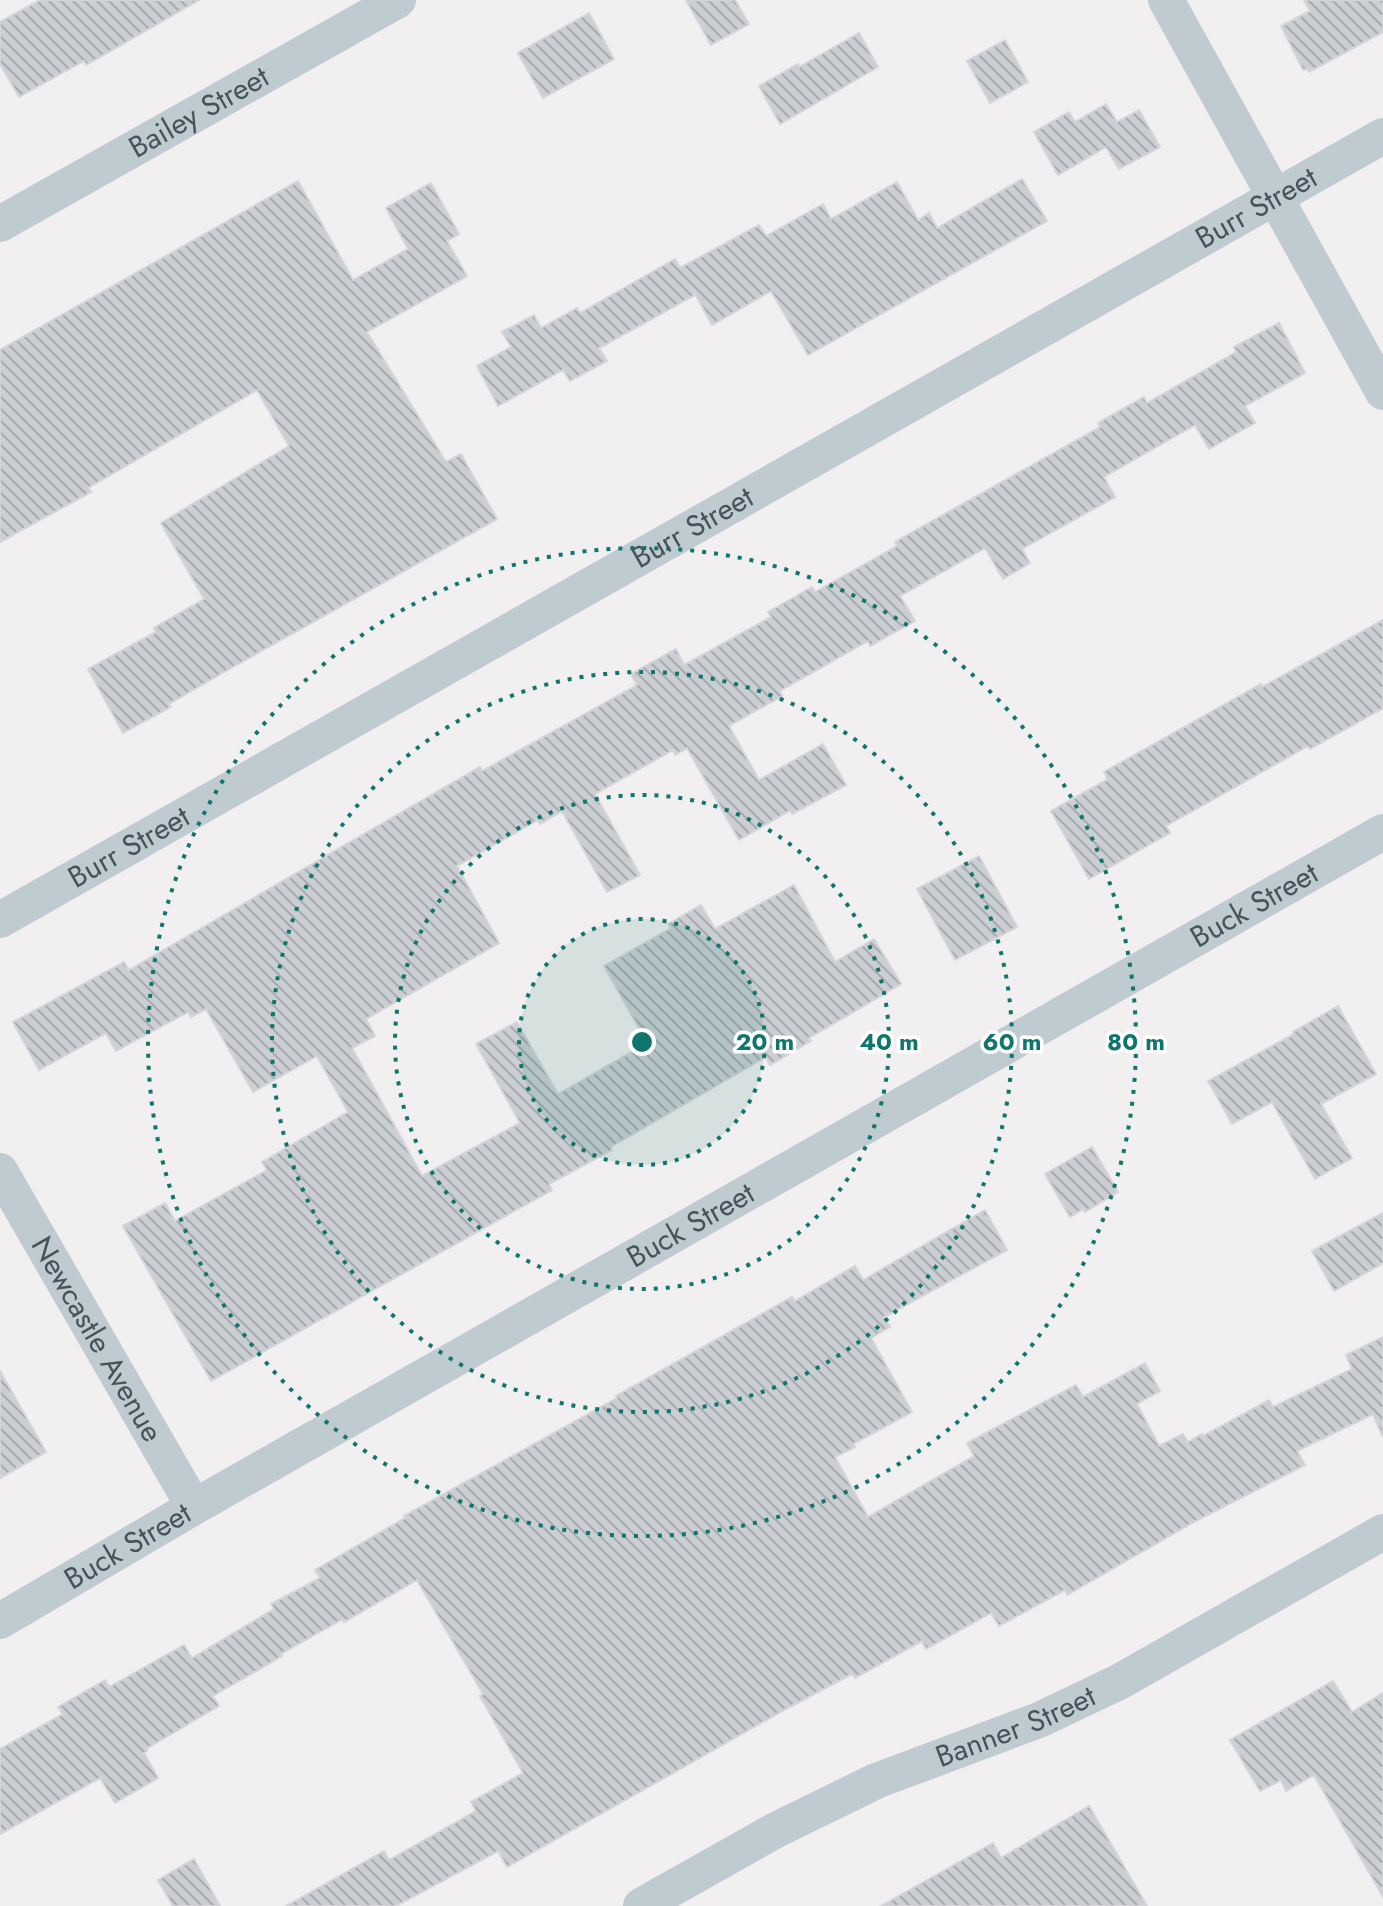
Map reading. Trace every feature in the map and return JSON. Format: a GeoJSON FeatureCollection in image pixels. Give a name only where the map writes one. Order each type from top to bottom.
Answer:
{"type":"FeatureCollection","features":[{"type":"Feature","properties":{"kind":"street","name":"Bailey Street"},"geometry":{"type":"LineString","coordinates":[[0,224],[398,0]]}},
{"type":"Feature","properties":{"kind":"street"},"geometry":{"type":"LineString","coordinates":[[1166,0],[1383,392]]}},
{"type":"Feature","properties":{"kind":"street","name":"Burr Street"},"geometry":{"type":"LineString","coordinates":[[0,920],[1383,136]]}},
{"type":"Feature","properties":{"kind":"street","name":"Buck Street"},"geometry":{"type":"LineString","coordinates":[[0,1621],[194,1507],[1383,832]]}},
{"type":"Feature","properties":{"kind":"street","name":"Newcastle Avenue"},"geometry":{"type":"LineString","coordinates":[[0,1171],[194,1507]]}},
{"type":"Feature","properties":{"kind":"street","name":"Banner Street"},"geometry":{"type":"LineString","coordinates":[[641,1906],[776,1830],[876,1781],[1039,1720],[1119,1682],[1383,1532]]}},
{"type":"Feature","properties":{"kind":"building"},"geometry":{"type":"Polygon","coordinates":[[[40,0],[199,0],[86,65],[84,61],[19,97],[0,64],[0,22],[40,0]]]}},
{"type":"Feature","properties":{"kind":"building"},"geometry":{"type":"Polygon","coordinates":[[[686,0],[735,0],[749,24],[711,45],[686,0]]]}},
{"type":"Feature","properties":{"kind":"building"},"geometry":{"type":"Polygon","coordinates":[[[1304,0],[1383,0],[1383,32],[1309,72],[1303,70],[1281,26],[1310,11],[1304,0]]]}},
{"type":"Feature","properties":{"kind":"building"},"geometry":{"type":"Polygon","coordinates":[[[589,13],[614,59],[543,98],[518,53],[589,13]]]}},
{"type":"Feature","properties":{"kind":"building"},"geometry":{"type":"Polygon","coordinates":[[[859,33],[878,67],[780,124],[759,86],[859,33]]]}},
{"type":"Feature","properties":{"kind":"building"},"geometry":{"type":"Polygon","coordinates":[[[1005,40],[1028,82],[990,103],[967,61],[1005,40]]]}},
{"type":"Feature","properties":{"kind":"building"},"geometry":{"type":"Polygon","coordinates":[[[1106,104],[1117,122],[1139,110],[1160,147],[1119,169],[1106,147],[1058,175],[1034,132],[1069,112],[1075,122],[1106,104]]]}},
{"type":"Feature","properties":{"kind":"building"},"geometry":{"type":"Polygon","coordinates":[[[1022,179],[1047,221],[808,355],[771,291],[712,325],[693,290],[695,295],[599,348],[607,361],[570,381],[563,370],[498,406],[477,366],[511,347],[502,332],[534,315],[541,328],[577,308],[580,313],[675,259],[680,268],[759,225],[766,236],[823,204],[831,219],[897,182],[918,220],[929,213],[937,228],[1022,179]]]}},
{"type":"Feature","properties":{"kind":"building"},"geometry":{"type":"Polygon","coordinates":[[[298,181],[353,280],[408,249],[386,208],[431,183],[459,234],[447,241],[467,276],[367,332],[446,462],[461,454],[497,519],[233,667],[169,704],[171,707],[123,733],[88,669],[156,632],[154,628],[204,599],[161,523],[289,446],[257,390],[88,488],[91,492],[0,542],[0,350],[298,181]]]}},
{"type":"Feature","properties":{"kind":"building"},"geometry":{"type":"Polygon","coordinates":[[[1279,323],[1305,373],[1245,406],[1255,423],[1209,449],[1195,425],[1104,477],[1115,497],[1022,549],[1030,563],[1003,579],[985,548],[900,596],[915,621],[870,646],[868,641],[780,691],[782,696],[729,726],[759,780],[823,744],[846,785],[792,814],[791,810],[739,840],[687,748],[675,755],[673,750],[595,794],[640,875],[607,892],[562,811],[540,824],[538,820],[457,866],[499,943],[366,1019],[375,1036],[352,1048],[422,1176],[520,1123],[476,1044],[517,1022],[558,1094],[647,1043],[604,966],[671,928],[668,924],[701,905],[715,929],[794,885],[835,962],[874,939],[901,984],[809,1038],[811,1041],[770,1065],[766,1057],[611,1147],[612,1150],[549,1184],[552,1190],[211,1381],[123,1226],[165,1203],[175,1221],[267,1170],[262,1162],[348,1112],[317,1056],[253,1092],[206,1009],[191,1017],[188,1012],[116,1051],[106,1033],[39,1070],[13,1022],[124,962],[129,970],[480,767],[482,771],[637,685],[631,674],[676,649],[684,665],[771,617],[768,612],[812,587],[815,592],[897,546],[895,542],[1100,427],[1098,423],[1144,397],[1147,403],[1236,352],[1234,347],[1279,323]]]}},
{"type":"Feature","properties":{"kind":"building"},"geometry":{"type":"Polygon","coordinates":[[[1383,620],[1383,708],[1310,749],[1308,746],[1166,826],[1170,833],[1089,879],[1051,811],[1108,779],[1104,772],[1383,620]]]}},
{"type":"Feature","properties":{"kind":"building"},"geometry":{"type":"Polygon","coordinates":[[[979,856],[1017,927],[955,960],[917,889],[979,856]]]}},
{"type":"Feature","properties":{"kind":"building"},"geometry":{"type":"Polygon","coordinates":[[[1338,1006],[1376,1074],[1321,1104],[1352,1158],[1315,1179],[1272,1102],[1232,1124],[1208,1081],[1338,1006]]]}},
{"type":"Feature","properties":{"kind":"building"},"geometry":{"type":"Polygon","coordinates":[[[1092,1147],[1118,1192],[1085,1212],[1083,1209],[1070,1217],[1045,1174],[1092,1147]]]}},
{"type":"Feature","properties":{"kind":"building"},"geometry":{"type":"Polygon","coordinates":[[[985,1210],[1007,1250],[884,1317],[890,1327],[871,1338],[912,1412],[835,1457],[868,1517],[974,1456],[967,1443],[1076,1385],[1083,1397],[1145,1363],[1160,1391],[1137,1404],[1159,1446],[1183,1434],[1188,1442],[1269,1400],[1273,1407],[1352,1369],[1346,1355],[1383,1337],[1383,1437],[1373,1414],[1297,1451],[1305,1465],[1192,1523],[1067,1595],[1065,1590],[999,1626],[991,1613],[926,1649],[922,1641],[855,1678],[852,1674],[786,1709],[507,1867],[498,1851],[396,1906],[286,1906],[384,1851],[389,1860],[476,1811],[471,1802],[523,1773],[480,1696],[483,1694],[417,1580],[281,1654],[213,1696],[219,1706],[146,1749],[144,1753],[158,1778],[115,1803],[100,1778],[0,1834],[0,1749],[63,1714],[58,1707],[105,1680],[109,1687],[184,1645],[192,1658],[274,1609],[271,1604],[320,1578],[315,1570],[616,1396],[792,1297],[795,1301],[855,1266],[863,1280],[985,1210]]]}},
{"type":"Feature","properties":{"kind":"building"},"geometry":{"type":"Polygon","coordinates":[[[1383,1213],[1383,1263],[1334,1291],[1312,1251],[1383,1213]]]}},
{"type":"Feature","properties":{"kind":"building"},"geometry":{"type":"Polygon","coordinates":[[[0,1371],[46,1452],[0,1478],[0,1371]]]}},
{"type":"Feature","properties":{"kind":"building"},"geometry":{"type":"Polygon","coordinates":[[[1333,1681],[1352,1712],[1383,1693],[1383,1897],[1314,1775],[1286,1791],[1281,1780],[1260,1791],[1230,1740],[1333,1681]]]}},
{"type":"Feature","properties":{"kind":"building"},"geometry":{"type":"Polygon","coordinates":[[[1089,1806],[1147,1906],[881,1906],[993,1843],[1001,1858],[1089,1806]]]}},
{"type":"Feature","properties":{"kind":"building"},"geometry":{"type":"Polygon","coordinates":[[[194,1859],[220,1906],[173,1906],[158,1880],[194,1859]]]}}]}
